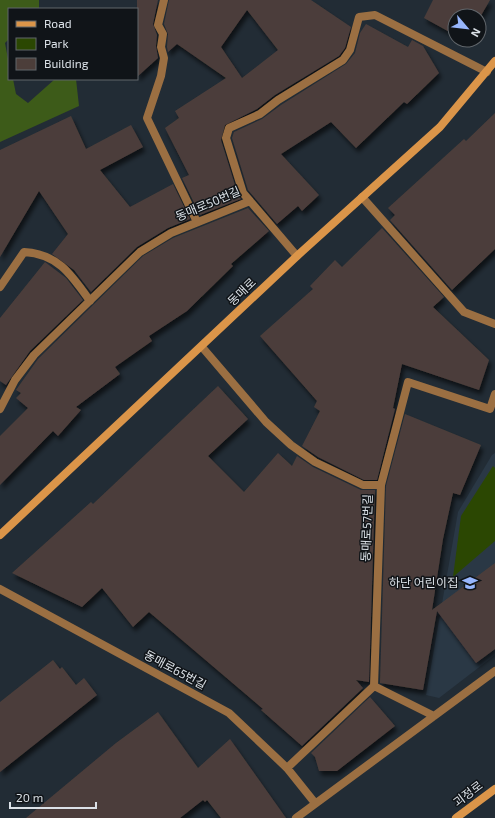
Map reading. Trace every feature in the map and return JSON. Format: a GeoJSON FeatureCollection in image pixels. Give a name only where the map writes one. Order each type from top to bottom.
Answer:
{"type":"FeatureCollection","features":[{"type":"Feature","properties":{"kind":"street","name":"동매로"},"geometry":{"type":"LineString","coordinates":[[0,535],[202,347],[297,256],[440,127],[495,61]]}},
{"type":"Feature","properties":{"kind":"street","name":"괴정로"},"geometry":{"type":"LineString","coordinates":[[456,818],[495,789]]}},
{"type":"Feature","properties":{"kind":"lane"},"geometry":{"type":"LineString","coordinates":[[164,0],[158,25],[163,34],[161,47],[164,58],[161,76],[147,118],[197,222]]}},
{"type":"Feature","properties":{"kind":"lane","name":"동매로50번길"},"geometry":{"type":"LineString","coordinates":[[0,409],[15,380],[34,355],[140,252],[171,233],[250,201],[243,193],[226,138],[229,128],[260,114],[278,100],[343,60],[350,50],[359,17],[375,15],[487,72]]}},
{"type":"Feature","properties":{"kind":"lane"},"geometry":{"type":"LineString","coordinates":[[362,197],[464,312],[495,324]]}},
{"type":"Feature","properties":{"kind":"lane"},"geometry":{"type":"LineString","coordinates":[[250,201],[297,256]]}},
{"type":"Feature","properties":{"kind":"lane"},"geometry":{"type":"LineString","coordinates":[[0,287],[24,252],[38,253],[56,260],[72,276],[90,300]]}},
{"type":"Feature","properties":{"kind":"lane","name":"동매로57번길"},"geometry":{"type":"LineString","coordinates":[[202,347],[266,422],[291,446],[315,462],[363,485],[381,485],[374,686]]}},
{"type":"Feature","properties":{"kind":"lane"},"geometry":{"type":"LineString","coordinates":[[381,485],[408,382],[490,409],[495,394]]}},
{"type":"Feature","properties":{"kind":"lane","name":"동매로65번길"},"geometry":{"type":"LineString","coordinates":[[0,588],[229,712],[287,768],[315,803]]}},
{"type":"Feature","properties":{"kind":"lane"},"geometry":{"type":"LineString","coordinates":[[296,818],[495,671]]}},
{"type":"Feature","properties":{"kind":"lane"},"geometry":{"type":"LineString","coordinates":[[287,768],[374,686],[434,716]]}},
{"type":"Feature","properties":{"kind":"shaded area","name":"하단 어린이집"},"geometry":{"type":"Polygon","coordinates":[[[495,453],[495,655],[439,698],[426,695],[458,512],[492,455],[495,453]]]}},
{"type":"Feature","properties":{"kind":"green space"},"geometry":{"type":"Polygon","coordinates":[[[0,0],[39,0],[39,8],[8,8],[8,40],[5,43],[8,59],[8,80],[13,80],[16,94],[28,103],[54,80],[76,80],[79,106],[0,142],[0,0]]]}},
{"type":"Feature","properties":{"kind":"green space"},"geometry":{"type":"Polygon","coordinates":[[[493,466],[495,468],[495,541],[453,577],[461,516],[493,466]]]}},
{"type":"Feature","properties":{"kind":"building"},"geometry":{"type":"Polygon","coordinates":[[[137,0],[158,0],[153,24],[157,35],[156,46],[158,58],[138,76],[138,8],[137,0]]]}},
{"type":"Feature","properties":{"kind":"building"},"geometry":{"type":"Polygon","coordinates":[[[169,0],[311,0],[351,27],[345,48],[339,56],[275,95],[257,109],[225,125],[221,140],[238,195],[241,199],[200,215],[182,178],[189,175],[165,128],[179,118],[175,111],[226,78],[177,44],[168,52],[168,34],[164,24],[169,0]],[[247,10],[221,47],[242,78],[278,50],[247,10]]]}},
{"type":"Feature","properties":{"kind":"building"},"geometry":{"type":"Polygon","coordinates":[[[433,0],[490,0],[485,8],[447,8],[447,31],[424,18],[433,0]]]}},
{"type":"Feature","properties":{"kind":"building"},"geometry":{"type":"Polygon","coordinates":[[[366,24],[408,47],[412,40],[423,46],[439,73],[407,104],[404,102],[356,148],[331,122],[281,154],[319,195],[302,211],[298,206],[277,224],[248,190],[232,138],[234,132],[262,119],[281,105],[346,64],[355,53],[360,33],[366,24]]]}},
{"type":"Feature","properties":{"kind":"building"},"geometry":{"type":"Polygon","coordinates":[[[495,113],[495,249],[452,290],[390,220],[395,215],[388,208],[464,139],[466,141],[495,113]]]}},
{"type":"Feature","properties":{"kind":"building"},"geometry":{"type":"Polygon","coordinates":[[[71,116],[86,149],[131,125],[143,147],[100,170],[130,207],[173,184],[190,219],[168,228],[137,247],[91,292],[74,270],[52,254],[68,234],[39,191],[0,257],[0,150],[71,116]]]}},
{"type":"Feature","properties":{"kind":"building"},"geometry":{"type":"Polygon","coordinates":[[[248,208],[269,231],[231,264],[233,266],[187,311],[149,336],[152,341],[115,367],[120,374],[76,407],[81,410],[58,436],[53,431],[0,485],[0,436],[28,408],[16,398],[21,393],[16,390],[38,359],[143,256],[173,238],[248,208]]]}},
{"type":"Feature","properties":{"kind":"building"},"geometry":{"type":"Polygon","coordinates":[[[382,228],[444,297],[433,307],[489,360],[479,390],[402,364],[393,408],[395,409],[377,480],[364,480],[318,457],[302,446],[320,411],[314,407],[317,401],[260,336],[313,289],[310,286],[335,260],[342,267],[382,228]]]}},
{"type":"Feature","properties":{"kind":"building"},"geometry":{"type":"Polygon","coordinates":[[[45,262],[66,278],[83,300],[30,351],[6,385],[0,381],[0,318],[45,262]]]}},
{"type":"Feature","properties":{"kind":"building"},"geometry":{"type":"Polygon","coordinates":[[[218,386],[248,419],[208,456],[244,492],[278,453],[292,466],[297,456],[313,467],[361,490],[375,490],[369,682],[356,680],[363,688],[302,746],[261,710],[263,709],[149,612],[133,627],[102,588],[82,607],[12,573],[91,502],[93,504],[218,386]]]}},
{"type":"Feature","properties":{"kind":"building"},"geometry":{"type":"Polygon","coordinates":[[[405,414],[481,445],[460,495],[453,493],[443,539],[432,610],[495,563],[495,649],[476,663],[437,611],[423,690],[380,683],[386,486],[405,414]]]}},
{"type":"Feature","properties":{"kind":"building"},"geometry":{"type":"Polygon","coordinates":[[[53,660],[60,669],[62,667],[76,685],[84,678],[97,695],[0,772],[0,702],[53,660]]]}},
{"type":"Feature","properties":{"kind":"building"},"geometry":{"type":"Polygon","coordinates":[[[370,697],[395,726],[337,771],[319,771],[315,757],[311,753],[370,697]]]}},
{"type":"Feature","properties":{"kind":"building"},"geometry":{"type":"Polygon","coordinates":[[[158,712],[198,768],[230,739],[286,818],[221,818],[207,800],[205,802],[203,800],[180,818],[26,818],[116,743],[158,712]]]}},
{"type":"Feature","properties":{"kind":"place","name":"하단 어린이집"},"geometry":{"type":"Point","coordinates":[470,583]}}]}
